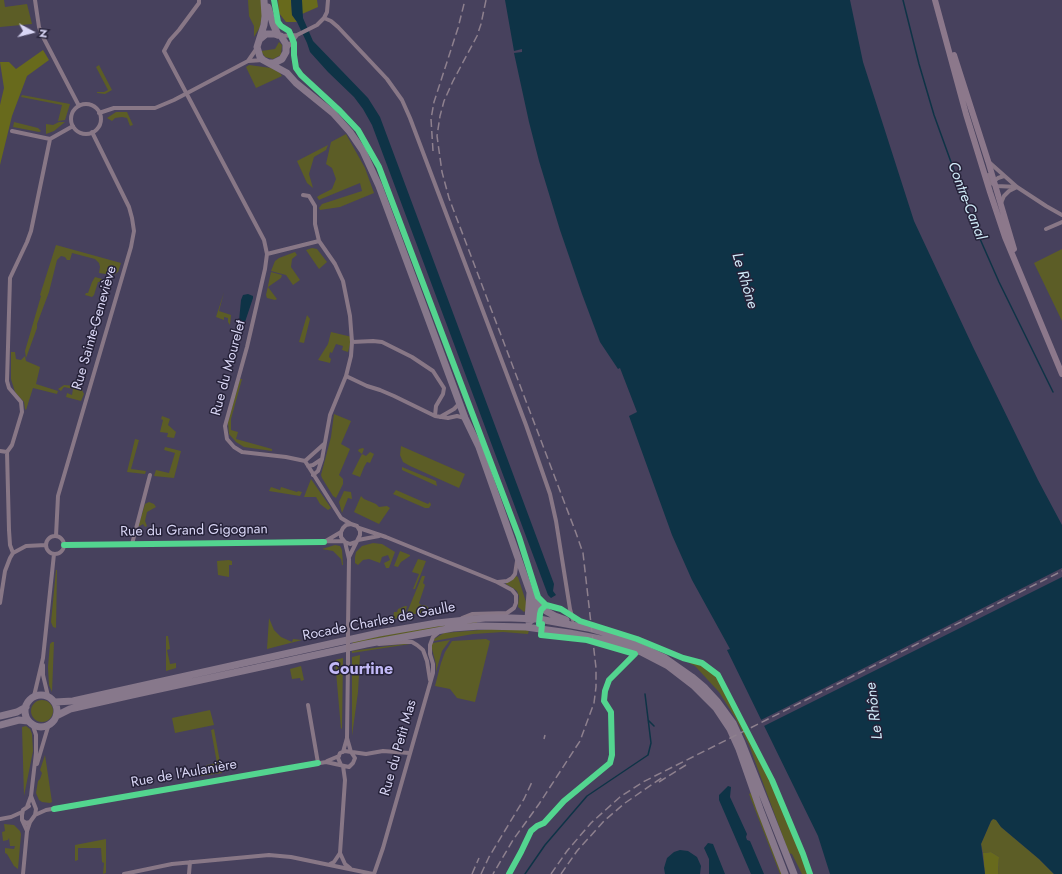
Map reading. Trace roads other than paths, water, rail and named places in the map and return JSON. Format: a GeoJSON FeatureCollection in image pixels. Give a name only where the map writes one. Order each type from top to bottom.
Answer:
{"type":"FeatureCollection","features":[{"type":"Feature","properties":{"kind":"main road"},"geometry":{"type":"LineString","coordinates":[[935,0],[990,192],[1006,237],[1062,374]]}},
{"type":"Feature","properties":{"kind":"main road"},"geometry":{"type":"LineString","coordinates":[[935,0],[988,161],[1020,271]]}},
{"type":"Feature","properties":{"kind":"main road"},"geometry":{"type":"LineString","coordinates":[[265,1],[269,13],[284,40],[287,73]]}},
{"type":"Feature","properties":{"kind":"main road"},"geometry":{"type":"LineString","coordinates":[[265,1],[265,16],[257,47],[258,52],[267,62],[287,73],[296,83],[333,113],[350,132],[369,161],[460,403],[479,447],[530,592],[535,600],[546,611],[575,623]]}},
{"type":"Feature","properties":{"kind":"main road"},"geometry":{"type":"LineString","coordinates":[[260,39],[266,34],[280,35]]}},
{"type":"Feature","properties":{"kind":"main road"},"geometry":{"type":"LineString","coordinates":[[267,62],[278,62],[286,52]]}},
{"type":"Feature","properties":{"kind":"main road"},"geometry":{"type":"LineString","coordinates":[[530,592],[530,620],[538,629]]}},
{"type":"Feature","properties":{"kind":"main road"},"geometry":{"type":"LineString","coordinates":[[480,626],[499,622],[523,623],[530,620],[535,614],[535,600]]}},
{"type":"Feature","properties":{"kind":"main road","name":"Rocade Charles de Gaulle"},"geometry":{"type":"LineString","coordinates":[[55,702],[73,701],[416,626],[460,620],[499,618],[575,623],[622,639],[665,658],[692,677],[717,701],[733,723],[742,743],[794,874]]}},
{"type":"Feature","properties":{"kind":"main road","name":"Rocade Charles de Gaulle"},"geometry":{"type":"LineString","coordinates":[[58,715],[70,709],[83,706],[366,644],[440,630],[480,626],[513,626],[569,633],[606,640],[637,650],[658,660],[678,673],[708,699],[723,718],[739,749],[785,874]]}},
{"type":"Feature","properties":{"kind":"main road"},"geometry":{"type":"LineString","coordinates":[[0,725],[19,720],[38,728],[48,727],[58,715],[58,711],[55,702],[48,696],[34,696],[27,703],[25,712],[31,724]]}},
{"type":"Feature","properties":{"kind":"main road"},"geometry":{"type":"LineString","coordinates":[[0,716],[17,712],[26,707]]}},
{"type":"Feature","properties":{"kind":"street"},"geometry":{"type":"LineString","coordinates":[[35,0],[38,22],[42,35],[79,106]]}},
{"type":"Feature","properties":{"kind":"street"},"geometry":{"type":"LineString","coordinates":[[199,0],[200,3],[170,40],[164,51],[264,240],[267,254],[319,241]]}},
{"type":"Feature","properties":{"kind":"street"},"geometry":{"type":"LineString","coordinates":[[280,35],[298,34],[317,25],[324,18],[327,12],[328,0]]}},
{"type":"Feature","properties":{"kind":"street"},"geometry":{"type":"LineString","coordinates":[[324,18],[338,28],[388,80],[402,100],[410,118],[526,425],[550,494],[556,520],[570,609],[575,623]]}},
{"type":"Feature","properties":{"kind":"street"},"geometry":{"type":"LineString","coordinates":[[286,52],[298,34]]}},
{"type":"Feature","properties":{"kind":"street"},"geometry":{"type":"LineString","coordinates":[[99,113],[114,108],[155,108],[248,61],[257,47]]}},
{"type":"Feature","properties":{"kind":"street"},"geometry":{"type":"LineString","coordinates":[[248,61],[267,62]]}},
{"type":"Feature","properties":{"kind":"street"},"geometry":{"type":"LineString","coordinates":[[84,104],[93,106],[99,113],[100,122],[96,130],[92,132],[79,132],[72,126],[72,112],[79,106],[84,104]]}},
{"type":"Feature","properties":{"kind":"street"},"geometry":{"type":"LineString","coordinates":[[12,131],[50,139],[72,126]]}},
{"type":"Feature","properties":{"kind":"street","name":"Rue Sainte-Geneviève"},"geometry":{"type":"LineString","coordinates":[[56,536],[58,496],[134,231],[129,207],[92,132]]}},
{"type":"Feature","properties":{"kind":"street"},"geometry":{"type":"LineString","coordinates":[[13,553],[10,545],[9,530],[8,452],[12,445],[22,412],[21,402],[8,388],[6,382],[10,278],[31,231],[50,139]]}},
{"type":"Feature","properties":{"kind":"street"},"geometry":{"type":"LineString","coordinates":[[974,139],[994,183]]}},
{"type":"Feature","properties":{"kind":"street"},"geometry":{"type":"LineString","coordinates":[[988,161],[1017,187],[1062,215]]}},
{"type":"Feature","properties":{"kind":"street"},"geometry":{"type":"LineString","coordinates":[[990,192],[998,178],[1004,176]]}},
{"type":"Feature","properties":{"kind":"street"},"geometry":{"type":"LineString","coordinates":[[994,183],[1017,187]]}},
{"type":"Feature","properties":{"kind":"street"},"geometry":{"type":"LineString","coordinates":[[1001,203],[1004,196],[1009,191],[1017,187]]}},
{"type":"Feature","properties":{"kind":"street"},"geometry":{"type":"LineString","coordinates":[[303,195],[309,196],[314,206],[315,224],[319,241],[335,264],[343,281],[350,316],[352,342],[351,356],[346,376],[330,415],[322,459],[318,471],[313,475]]}},
{"type":"Feature","properties":{"kind":"street"},"geometry":{"type":"LineString","coordinates":[[1046,229],[1062,222]]}},
{"type":"Feature","properties":{"kind":"street","name":"Rue du Mourelet"},"geometry":{"type":"LineString","coordinates":[[267,254],[265,269],[248,340],[225,426],[226,433],[234,447],[242,452],[286,457],[305,461]]}},
{"type":"Feature","properties":{"kind":"street"},"geometry":{"type":"LineString","coordinates":[[352,342],[382,342],[412,357],[433,372],[444,388],[443,394],[436,406],[437,416]]}},
{"type":"Feature","properties":{"kind":"street"},"geometry":{"type":"LineString","coordinates":[[346,376],[437,416],[448,418],[457,416],[466,418]]}},
{"type":"Feature","properties":{"kind":"street"},"geometry":{"type":"LineString","coordinates":[[437,416],[454,409],[460,403]]}},
{"type":"Feature","properties":{"kind":"street"},"geometry":{"type":"LineString","coordinates":[[324,444],[305,461],[341,518],[359,528],[497,582],[508,587],[514,592],[517,600],[514,608],[507,612],[472,614],[460,620]]}},
{"type":"Feature","properties":{"kind":"street"},"geometry":{"type":"LineString","coordinates":[[0,451],[8,452]]}},
{"type":"Feature","properties":{"kind":"street"},"geometry":{"type":"LineString","coordinates":[[308,466],[322,459]]}},
{"type":"Feature","properties":{"kind":"street"},"geometry":{"type":"LineString","coordinates":[[132,544],[150,475]]}},
{"type":"Feature","properties":{"kind":"street"},"geometry":{"type":"LineString","coordinates":[[341,518],[341,537],[349,559],[347,738],[351,752],[354,756],[354,761]]}},
{"type":"Feature","properties":{"kind":"street"},"geometry":{"type":"LineString","coordinates":[[324,542],[342,530],[346,525],[351,524]]}},
{"type":"Feature","properties":{"kind":"street"},"geometry":{"type":"LineString","coordinates":[[349,559],[360,535],[359,528]]}},
{"type":"Feature","properties":{"kind":"street"},"geometry":{"type":"LineString","coordinates":[[56,536],[60,538],[64,545],[61,552],[54,554],[48,551],[46,545],[49,539],[56,536]]}},
{"type":"Feature","properties":{"kind":"street"},"geometry":{"type":"LineString","coordinates":[[344,542],[350,544],[381,536]]}},
{"type":"Feature","properties":{"kind":"street","name":"Rue du Grand Gigognan"},"geometry":{"type":"LineString","coordinates":[[64,545],[344,542]]}},
{"type":"Feature","properties":{"kind":"street"},"geometry":{"type":"LineString","coordinates":[[0,603],[5,571],[13,553],[26,546],[46,545]]}},
{"type":"Feature","properties":{"kind":"street"},"geometry":{"type":"LineString","coordinates":[[34,696],[43,658],[54,554]]}},
{"type":"Feature","properties":{"kind":"street"},"geometry":{"type":"LineString","coordinates":[[497,582],[507,581],[512,578],[515,574],[518,559]]}},
{"type":"Feature","properties":{"kind":"street","name":"Rue du Petit Mas"},"geometry":{"type":"LineString","coordinates":[[374,874],[383,848],[433,673],[430,645],[433,637],[440,630]]}},
{"type":"Feature","properties":{"kind":"street"},"geometry":{"type":"LineString","coordinates":[[366,644],[412,642],[423,650],[427,661],[430,680]]}},
{"type":"Feature","properties":{"kind":"street"},"geometry":{"type":"LineString","coordinates":[[609,680],[637,650]]}},
{"type":"Feature","properties":{"kind":"street"},"geometry":{"type":"LineString","coordinates":[[43,658],[44,675],[48,696]]}},
{"type":"Feature","properties":{"kind":"street"},"geometry":{"type":"LineString","coordinates":[[308,705],[318,763]]}},
{"type":"Feature","properties":{"kind":"street"},"geometry":{"type":"LineString","coordinates":[[0,819],[11,817],[22,812],[27,807],[31,796],[36,740],[35,730],[31,724]]}},
{"type":"Feature","properties":{"kind":"street"},"geometry":{"type":"LineString","coordinates":[[34,774],[48,727]]}},
{"type":"Feature","properties":{"kind":"street"},"geometry":{"type":"LineString","coordinates":[[347,738],[338,761],[342,766],[345,780],[340,853],[345,864],[350,868]]}},
{"type":"Feature","properties":{"kind":"street"},"geometry":{"type":"LineString","coordinates":[[342,752],[348,751],[366,754],[383,751],[409,753]]}},
{"type":"Feature","properties":{"kind":"street"},"geometry":{"type":"LineString","coordinates":[[342,766],[349,767],[354,761],[366,754]]}},
{"type":"Feature","properties":{"kind":"street","name":"Rue de l'Aulanière"},"geometry":{"type":"LineString","coordinates":[[35,814],[46,810],[326,762],[339,756]]}},
{"type":"Feature","properties":{"kind":"street","name":"Rue de l'Aulanière"},"geometry":{"type":"LineString","coordinates":[[326,762],[342,766]]}},
{"type":"Feature","properties":{"kind":"street"},"geometry":{"type":"LineString","coordinates":[[23,874],[27,831],[35,814],[35,807],[31,796]]}},
{"type":"Feature","properties":{"kind":"street"},"geometry":{"type":"LineString","coordinates":[[27,807],[35,807]]}},
{"type":"Feature","properties":{"kind":"street","name":"Rue de l'Aulanière"},"geometry":{"type":"LineString","coordinates":[[35,807],[46,810]]}},
{"type":"Feature","properties":{"kind":"street"},"geometry":{"type":"LineString","coordinates":[[22,812],[22,821],[27,831]]}},
{"type":"Feature","properties":{"kind":"street"},"geometry":{"type":"LineString","coordinates":[[11,817],[26,823],[30,822]]}},
{"type":"Feature","properties":{"kind":"street"},"geometry":{"type":"LineString","coordinates":[[329,864],[334,862],[340,853]]}},
{"type":"Feature","properties":{"kind":"street"},"geometry":{"type":"LineString","coordinates":[[124,874],[172,864],[269,855],[291,857],[374,874]]}},
{"type":"Feature","properties":{"kind":"street"},"geometry":{"type":"LineString","coordinates":[[190,862],[190,874]]}},
{"type":"Feature","properties":{"kind":"water"},"geometry":{"type":"Polygon","coordinates":[[[291,0],[302,0],[303,18],[313,41],[368,98],[380,117],[554,584],[553,591],[556,595],[551,598],[548,595],[372,125],[354,97],[310,52],[297,22],[292,15],[291,0]]]}},
{"type":"Feature","properties":{"kind":"water","name":"Le Rhône"},"geometry":{"type":"Polygon","coordinates":[[[505,0],[850,0],[863,62],[914,221],[973,347],[1038,480],[1062,525],[1062,874],[1054,874],[1039,859],[1001,827],[996,820],[993,819],[981,844],[985,874],[830,874],[818,836],[727,650],[730,649],[692,580],[672,535],[629,416],[637,412],[620,368],[618,369],[600,342],[582,294],[560,230],[539,161],[514,53],[522,52],[522,49],[514,51],[505,0]]]}},
{"type":"Feature","properties":{"kind":"water"},"geometry":{"type":"Polygon","coordinates":[[[248,294],[253,296],[253,298],[244,325],[240,327],[239,321],[241,300],[243,295],[248,294]]]}},
{"type":"Feature","properties":{"kind":"water"},"geometry":{"type":"Polygon","coordinates":[[[728,786],[731,787],[730,797],[747,834],[747,840],[750,841],[764,874],[751,874],[719,800],[719,795],[728,786]]]}},
{"type":"Feature","properties":{"kind":"water"},"geometry":{"type":"Polygon","coordinates":[[[708,843],[713,844],[725,874],[709,874],[709,859],[704,848],[708,843]]]}},
{"type":"Feature","properties":{"kind":"water"},"geometry":{"type":"Polygon","coordinates":[[[680,850],[688,851],[697,857],[701,866],[700,874],[665,874],[664,868],[667,858],[674,852],[680,850]]]}},
{"type":"Feature","properties":{"kind":"waterway","name":"Contre-Canal"},"geometry":{"type":"LineString","coordinates":[[903,0],[919,64],[934,115],[973,223],[999,282],[1053,392]]}},
{"type":"Feature","properties":{"kind":"waterway"},"geometry":{"type":"LineString","coordinates":[[525,874],[545,845],[587,796],[648,755],[651,743],[645,694]]}},
{"type":"Feature","properties":{"kind":"waterway"},"geometry":{"type":"LineString","coordinates":[[648,720],[654,726]]}},
{"type":"Feature","properties":{"kind":"railway"},"geometry":{"type":"LineString","coordinates":[[433,151],[431,119],[434,102],[458,28],[465,0]]}},
{"type":"Feature","properties":{"kind":"railway"},"geometry":{"type":"LineString","coordinates":[[486,0],[477,36],[453,81],[444,101],[440,116],[437,136],[442,172],[449,198],[583,553],[596,668],[594,703],[580,741],[539,804],[513,840],[493,874]]}},
{"type":"Feature","properties":{"kind":"railway"},"geometry":{"type":"LineString","coordinates":[[551,874],[567,851],[591,823],[620,797],[643,782],[1062,571]]}},
{"type":"Feature","properties":{"kind":"railway"},"geometry":{"type":"LineString","coordinates":[[544,739],[545,735]]}},
{"type":"Feature","properties":{"kind":"railway"},"geometry":{"type":"LineString","coordinates":[[659,782],[686,765]]}},
{"type":"Feature","properties":{"kind":"railway"},"geometry":{"type":"LineString","coordinates":[[561,874],[577,851],[604,821],[625,803],[663,777]]}},
{"type":"Feature","properties":{"kind":"railway"},"geometry":{"type":"LineString","coordinates":[[481,874],[489,857],[524,799],[532,782]]}},
{"type":"Feature","properties":{"kind":"railway"},"geometry":{"type":"LineString","coordinates":[[472,874],[479,858]]}},
{"type":"Feature","properties":{"kind":"district","name":"Courtine"},"geometry":{"type":"Point","coordinates":[361,670]}}]}
